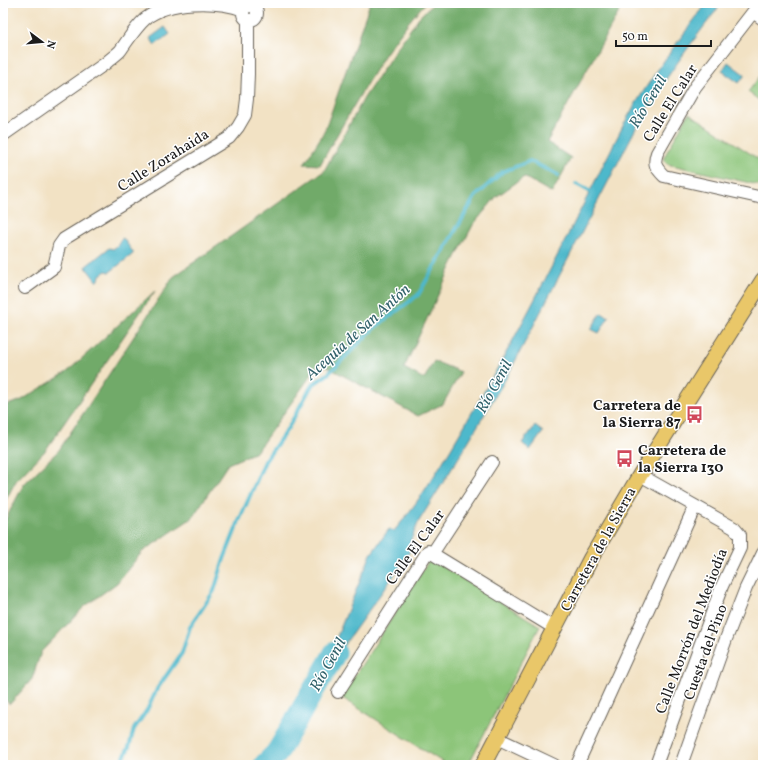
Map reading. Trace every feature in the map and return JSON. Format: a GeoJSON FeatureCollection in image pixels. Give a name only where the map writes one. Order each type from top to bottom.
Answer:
{"type":"FeatureCollection","features":[{"type":"Feature","properties":{"kind":"main road","name":"Carretera de la Sierra"},"geometry":{"type":"LineString","coordinates":[[483,765],[591,558],[640,475],[763,280]]}},
{"type":"Feature","properties":{"kind":"street"},"geometry":{"type":"LineString","coordinates":[[3,136],[106,63],[119,51],[128,38],[156,7],[210,3],[250,10]]}},
{"type":"Feature","properties":{"kind":"street"},"geometry":{"type":"LineString","coordinates":[[756,8],[763,19]]}},
{"type":"Feature","properties":{"kind":"street","name":"Calle El Calar"},"geometry":{"type":"LineString","coordinates":[[756,8],[695,88],[656,153],[655,164],[664,176],[763,198]]}},
{"type":"Feature","properties":{"kind":"street","name":"Calle Zorahaida"},"geometry":{"type":"LineString","coordinates":[[25,288],[54,267],[59,246],[64,239],[229,138],[244,115],[247,99],[250,10]]}},
{"type":"Feature","properties":{"kind":"street","name":"Calle El Calar"},"geometry":{"type":"LineString","coordinates":[[338,692],[428,551],[432,554],[492,462]]}},
{"type":"Feature","properties":{"kind":"street","name":"Calle Morrón del Mediodía"},"geometry":{"type":"LineString","coordinates":[[640,475],[734,528],[740,535],[740,548],[722,586],[656,765]]}},
{"type":"Feature","properties":{"kind":"street"},"geometry":{"type":"LineString","coordinates":[[577,765],[695,506]]}},
{"type":"Feature","properties":{"kind":"street","name":"Cuesta del Pino"},"geometry":{"type":"LineString","coordinates":[[681,765],[726,639],[746,588],[763,553]]}},
{"type":"Feature","properties":{"kind":"street"},"geometry":{"type":"LineString","coordinates":[[432,554],[554,628]]}},
{"type":"Feature","properties":{"kind":"street"},"geometry":{"type":"LineString","coordinates":[[497,738],[554,765]]}},
{"type":"Feature","properties":{"kind":"green space"},"geometry":{"type":"Polygon","coordinates":[[[370,3],[426,3],[409,22],[384,56],[320,165],[304,164],[326,127],[370,3]]]}},
{"type":"Feature","properties":{"kind":"green space"},"geometry":{"type":"Polygon","coordinates":[[[434,3],[624,3],[547,142],[571,158],[552,193],[524,177],[496,197],[473,225],[453,263],[404,368],[424,379],[434,361],[461,372],[443,404],[418,416],[320,363],[256,452],[228,464],[192,518],[142,552],[117,583],[84,607],[41,652],[32,679],[10,704],[3,698],[3,524],[24,484],[59,450],[173,277],[324,171],[364,98],[419,17],[434,3]]]}},
{"type":"Feature","properties":{"kind":"green space"},"geometry":{"type":"Polygon","coordinates":[[[760,76],[763,78],[763,103],[748,92],[760,76]]]}},
{"type":"Feature","properties":{"kind":"green space"},"geometry":{"type":"Polygon","coordinates":[[[689,113],[763,162],[763,186],[667,164],[664,161],[664,157],[689,113]]]}},
{"type":"Feature","properties":{"kind":"green space"},"geometry":{"type":"Polygon","coordinates":[[[155,291],[45,451],[16,481],[3,505],[3,406],[20,401],[67,372],[155,291]]]}},
{"type":"Feature","properties":{"kind":"green space"},"geometry":{"type":"Polygon","coordinates":[[[430,559],[540,626],[468,765],[447,765],[341,697],[430,559]]]}},
{"type":"Feature","properties":{"kind":"water"},"geometry":{"type":"Polygon","coordinates":[[[707,3],[722,3],[677,63],[637,126],[508,375],[419,521],[410,542],[414,545],[319,680],[371,554],[389,529],[394,531],[404,519],[442,463],[529,310],[634,106],[654,75],[707,3]]]}},
{"type":"Feature","properties":{"kind":"water"},"geometry":{"type":"Polygon","coordinates":[[[165,27],[170,34],[155,45],[150,38],[165,27]]]}},
{"type":"Feature","properties":{"kind":"water"},"geometry":{"type":"Polygon","coordinates":[[[728,62],[745,75],[739,83],[722,71],[728,62]]]}},
{"type":"Feature","properties":{"kind":"water"},"geometry":{"type":"Polygon","coordinates":[[[123,238],[133,254],[110,272],[106,271],[100,275],[97,282],[86,266],[109,248],[113,249],[116,247],[123,238]]]}},
{"type":"Feature","properties":{"kind":"water"},"geometry":{"type":"Polygon","coordinates":[[[601,313],[609,317],[599,333],[591,329],[601,313]]]}},
{"type":"Feature","properties":{"kind":"water"},"geometry":{"type":"Polygon","coordinates":[[[535,426],[543,432],[530,450],[522,443],[535,426]]]}},
{"type":"Feature","properties":{"kind":"waterway","name":"Acequia de San Antón"},"geometry":{"type":"LineString","coordinates":[[120,765],[129,747],[134,729],[147,710],[157,689],[182,653],[190,627],[214,591],[224,559],[265,461],[288,428],[312,385],[328,374],[373,329],[418,295],[475,197],[502,172],[530,161],[558,175]]}},
{"type":"Feature","properties":{"kind":"waterway","name":"Acequia de San Antón"},"geometry":{"type":"LineString","coordinates":[[576,184],[593,193]]}},
{"type":"Feature","properties":{"kind":"waterway","name":"Río Genil"},"geometry":{"type":"LineString","coordinates":[[265,765],[277,753],[335,653]]}},
{"type":"Feature","properties":{"kind":"place","name":"Carretera de la Sierra 87"},"geometry":{"type":"Point","coordinates":[694,414]}},
{"type":"Feature","properties":{"kind":"place","name":"Carretera de la Sierra 130"},"geometry":{"type":"Point","coordinates":[625,459]}}]}
